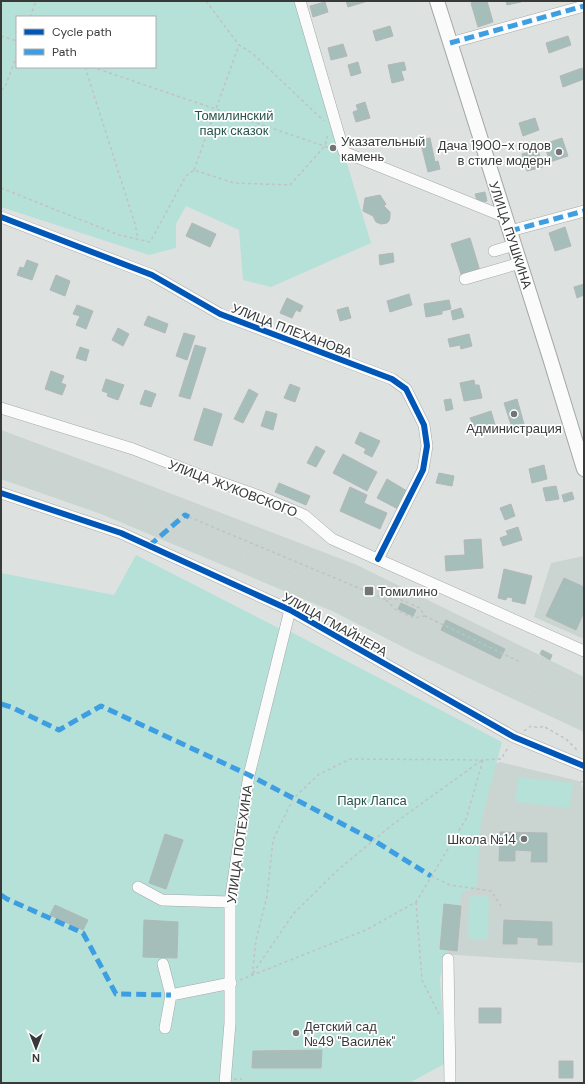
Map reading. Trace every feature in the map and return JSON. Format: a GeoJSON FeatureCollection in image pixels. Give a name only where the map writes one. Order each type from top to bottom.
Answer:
{"type":"FeatureCollection","features":[{"type":"Feature","properties":{"kind":"main road","name":"УЛИЦА ПУШКИНА"},"geometry":{"type":"LineString","coordinates":[[437,1],[583,466]]}},
{"type":"Feature","properties":{"kind":"street"},"geometry":{"type":"LineString","coordinates":[[300,1],[344,152],[505,217]]}},
{"type":"Feature","properties":{"kind":"street"},"geometry":{"type":"LineString","coordinates":[[450,43],[584,6]]}},
{"type":"Feature","properties":{"kind":"street"},"geometry":{"type":"LineString","coordinates":[[510,231],[584,211]]}},
{"type":"Feature","properties":{"kind":"street","name":"УЛИЦА ПЛЕХАНОВА"},"geometry":{"type":"LineString","coordinates":[[1,217],[152,275],[220,314],[392,379],[406,389],[424,425],[427,446],[423,470],[378,559]]}},
{"type":"Feature","properties":{"kind":"street"},"geometry":{"type":"LineString","coordinates":[[494,251],[514,245]]}},
{"type":"Feature","properties":{"kind":"street"},"geometry":{"type":"LineString","coordinates":[[466,279],[520,263]]}},
{"type":"Feature","properties":{"kind":"street","name":"УЛИЦА ЖУКОВСКОГО"},"geometry":{"type":"LineString","coordinates":[[1,408],[133,449],[259,496],[304,516],[332,540],[584,651]]}},
{"type":"Feature","properties":{"kind":"street","name":"УЛИЦА ГМАЙНЕРА"},"geometry":{"type":"LineString","coordinates":[[1,493],[121,533],[290,610],[514,737],[584,766]]}},
{"type":"Feature","properties":{"kind":"street","name":"УЛИЦА ПОТЕХИНА"},"geometry":{"type":"LineString","coordinates":[[226,1083],[231,983],[230,902],[249,775],[290,610]]}},
{"type":"Feature","properties":{"kind":"street"},"geometry":{"type":"LineString","coordinates":[[138,887],[162,900],[230,902]]}},
{"type":"Feature","properties":{"kind":"street"},"geometry":{"type":"LineString","coordinates":[[448,959],[450,1083]]}},
{"type":"Feature","properties":{"kind":"street"},"geometry":{"type":"LineString","coordinates":[[163,964],[171,995],[165,1028]]}},
{"type":"Feature","properties":{"kind":"street"},"geometry":{"type":"LineString","coordinates":[[171,995],[231,983]]}},
{"type":"Feature","properties":{"kind":"path"},"geometry":{"type":"LineString","coordinates":[[30,16],[36,1]]}},
{"type":"Feature","properties":{"kind":"path"},"geometry":{"type":"LineString","coordinates":[[206,1],[239,45],[252,53],[324,120],[326,125]]}},
{"type":"Feature","properties":{"kind":"path"},"geometry":{"type":"LineString","coordinates":[[1,36],[16,42]]}},
{"type":"Feature","properties":{"kind":"path"},"geometry":{"type":"LineString","coordinates":[[1,188],[119,235],[150,242],[186,176],[194,170],[239,45]]}},
{"type":"Feature","properties":{"kind":"path"},"geometry":{"type":"LineString","coordinates":[[1,90],[5,87],[16,58]]}},
{"type":"Feature","properties":{"kind":"path"},"geometry":{"type":"LineString","coordinates":[[85,68],[135,224],[138,239]]}},
{"type":"Feature","properties":{"kind":"path"},"geometry":{"type":"LineString","coordinates":[[95,68],[344,152]]}},
{"type":"Feature","properties":{"kind":"path"},"geometry":{"type":"LineString","coordinates":[[194,170],[234,183],[290,185],[325,146],[329,129]]}},
{"type":"Feature","properties":{"kind":"path"},"geometry":{"type":"LineString","coordinates":[[189,517],[385,599],[396,610],[414,618],[425,616]]}},
{"type":"Feature","properties":{"kind":"path"},"geometry":{"type":"LineString","coordinates":[[385,599],[399,599],[420,608],[425,616],[520,662]]}},
{"type":"Feature","properties":{"kind":"path"},"geometry":{"type":"LineString","coordinates":[[252,975],[256,940],[267,896],[273,840],[293,799],[318,775],[350,759],[501,759],[514,737],[531,726],[540,728],[543,726],[566,739],[579,752]]}},
{"type":"Feature","properties":{"kind":"path"},"geometry":{"type":"LineString","coordinates":[[231,983],[366,930],[416,902],[466,819],[483,760]]}},
{"type":"Feature","properties":{"kind":"path"},"geometry":{"type":"LineString","coordinates":[[252,975],[294,913],[339,869],[392,825],[483,760]]}},
{"type":"Feature","properties":{"kind":"path"},"geometry":{"type":"LineString","coordinates":[[580,783],[584,780]]}},
{"type":"Feature","properties":{"kind":"path"},"geometry":{"type":"LineString","coordinates":[[431,876],[450,885],[491,891],[501,906]]}},
{"type":"Feature","properties":{"kind":"path"},"geometry":{"type":"LineString","coordinates":[[416,902],[422,980],[441,1019]]}},
{"type":"Feature","properties":{"kind":"shaded area"},"geometry":{"type":"Polygon","coordinates":[[[1,430],[357,565],[584,677],[584,732],[413,652],[332,611],[101,514],[1,479],[1,430]]]}},
{"type":"Feature","properties":{"kind":"shaded area"},"geometry":{"type":"Polygon","coordinates":[[[584,556],[584,639],[534,617],[551,563],[584,556]]]}},
{"type":"Feature","properties":{"kind":"shaded area","name":"Школа №14"},"geometry":{"type":"Polygon","coordinates":[[[500,762],[579,781],[584,789],[584,963],[439,954],[484,768],[500,762]]]}},
{"type":"Feature","properties":{"kind":"green space","name":"Томилинский парк сказок"},"geometry":{"type":"Polygon","coordinates":[[[1,1],[298,1],[371,243],[271,287],[243,280],[239,230],[186,206],[176,224],[176,248],[149,255],[1,207],[1,1]]]}},
{"type":"Feature","properties":{"kind":"green space","name":"Парк Лапса"},"geometry":{"type":"Polygon","coordinates":[[[136,555],[290,634],[291,632],[502,742],[481,822],[477,886],[462,893],[440,979],[446,1063],[409,1083],[1,1083],[1,573],[114,595],[136,555]]]}},
{"type":"Feature","properties":{"kind":"green space"},"geometry":{"type":"Polygon","coordinates":[[[518,777],[573,783],[570,808],[515,802],[518,777]]]}},
{"type":"Feature","properties":{"kind":"green space"},"geometry":{"type":"Polygon","coordinates":[[[473,895],[485,895],[489,899],[488,937],[484,940],[471,939],[468,936],[469,898],[473,895]]]}},
{"type":"Feature","properties":{"kind":"building"},"geometry":{"type":"Polygon","coordinates":[[[346,1],[368,1],[348,7],[346,1]]]}},
{"type":"Feature","properties":{"kind":"building"},"geometry":{"type":"Polygon","coordinates":[[[477,1],[487,1],[493,22],[478,27],[471,3],[477,1]]]}},
{"type":"Feature","properties":{"kind":"building"},"geometry":{"type":"Polygon","coordinates":[[[506,1],[521,1],[521,2],[507,5],[506,1]]]}},
{"type":"Feature","properties":{"kind":"building"},"geometry":{"type":"Polygon","coordinates":[[[325,2],[328,12],[313,17],[310,6],[325,2]]]}},
{"type":"Feature","properties":{"kind":"building"},"geometry":{"type":"Polygon","coordinates":[[[390,26],[393,36],[376,41],[373,31],[390,26]]]}},
{"type":"Feature","properties":{"kind":"building"},"geometry":{"type":"Polygon","coordinates":[[[568,36],[571,45],[549,53],[546,43],[568,36]]]}},
{"type":"Feature","properties":{"kind":"building"},"geometry":{"type":"Polygon","coordinates":[[[343,44],[347,56],[331,60],[328,48],[343,44]]]}},
{"type":"Feature","properties":{"kind":"building"},"geometry":{"type":"Polygon","coordinates":[[[358,62],[361,73],[351,76],[348,65],[358,62]]]}},
{"type":"Feature","properties":{"kind":"building"},"geometry":{"type":"Polygon","coordinates":[[[404,62],[406,70],[401,71],[404,80],[392,83],[388,65],[404,62]]]}},
{"type":"Feature","properties":{"kind":"building"},"geometry":{"type":"Polygon","coordinates":[[[582,68],[584,79],[563,87],[560,76],[582,68]]]}},
{"type":"Feature","properties":{"kind":"building"},"geometry":{"type":"Polygon","coordinates":[[[365,102],[370,118],[356,122],[353,112],[358,110],[356,105],[365,102]]]}},
{"type":"Feature","properties":{"kind":"building"},"geometry":{"type":"Polygon","coordinates":[[[535,118],[539,130],[523,136],[519,123],[535,118]]]}},
{"type":"Feature","properties":{"kind":"building"},"geometry":{"type":"Polygon","coordinates":[[[430,138],[435,162],[438,161],[440,169],[428,172],[420,140],[430,138]]]}},
{"type":"Feature","properties":{"kind":"building"},"geometry":{"type":"Polygon","coordinates":[[[562,138],[568,156],[550,162],[544,144],[562,138]]]}},
{"type":"Feature","properties":{"kind":"building"},"geometry":{"type":"Polygon","coordinates":[[[538,150],[543,167],[527,171],[522,154],[538,150]]]}},
{"type":"Feature","properties":{"kind":"building"},"geometry":{"type":"Polygon","coordinates":[[[485,192],[487,201],[478,203],[475,194],[485,192]]]}},
{"type":"Feature","properties":{"kind":"building"},"geometry":{"type":"Polygon","coordinates":[[[380,195],[386,204],[384,206],[390,212],[389,221],[381,224],[376,222],[373,216],[363,211],[365,198],[380,195]]]}},
{"type":"Feature","properties":{"kind":"building"},"geometry":{"type":"Polygon","coordinates":[[[192,223],[216,234],[210,247],[186,236],[192,223]]]}},
{"type":"Feature","properties":{"kind":"building"},"geometry":{"type":"Polygon","coordinates":[[[565,227],[571,246],[555,251],[549,233],[565,227]]]}},
{"type":"Feature","properties":{"kind":"building"},"geometry":{"type":"Polygon","coordinates":[[[470,238],[480,271],[462,277],[451,244],[470,238]]]}},
{"type":"Feature","properties":{"kind":"building"},"geometry":{"type":"Polygon","coordinates":[[[393,253],[394,262],[380,265],[379,255],[393,253]]]}},
{"type":"Feature","properties":{"kind":"building"},"geometry":{"type":"Polygon","coordinates":[[[27,260],[38,264],[32,280],[17,275],[20,267],[24,268],[27,260]]]}},
{"type":"Feature","properties":{"kind":"building"},"geometry":{"type":"Polygon","coordinates":[[[56,275],[70,281],[65,296],[50,290],[56,275]]]}},
{"type":"Feature","properties":{"kind":"building"},"geometry":{"type":"Polygon","coordinates":[[[584,284],[584,295],[577,298],[574,287],[584,284]]]}},
{"type":"Feature","properties":{"kind":"building"},"geometry":{"type":"Polygon","coordinates":[[[409,294],[412,305],[390,312],[387,301],[409,294]]]}},
{"type":"Feature","properties":{"kind":"building"},"geometry":{"type":"Polygon","coordinates":[[[287,298],[303,306],[300,312],[296,310],[292,318],[280,313],[287,298]]]}},
{"type":"Feature","properties":{"kind":"building"},"geometry":{"type":"Polygon","coordinates":[[[449,300],[451,309],[442,311],[442,314],[426,317],[424,304],[449,300]]]}},
{"type":"Feature","properties":{"kind":"building"},"geometry":{"type":"Polygon","coordinates":[[[77,305],[93,311],[86,329],[76,325],[80,316],[73,314],[77,305]]]}},
{"type":"Feature","properties":{"kind":"building"},"geometry":{"type":"Polygon","coordinates":[[[348,307],[351,318],[340,321],[337,310],[348,307]]]}},
{"type":"Feature","properties":{"kind":"building"},"geometry":{"type":"Polygon","coordinates":[[[461,308],[464,317],[453,320],[451,311],[461,308]]]}},
{"type":"Feature","properties":{"kind":"building"},"geometry":{"type":"Polygon","coordinates":[[[148,316],[168,324],[165,333],[144,325],[148,316]]]}},
{"type":"Feature","properties":{"kind":"building"},"geometry":{"type":"Polygon","coordinates":[[[118,328],[129,334],[123,346],[112,340],[118,328]]]}},
{"type":"Feature","properties":{"kind":"building"},"geometry":{"type":"Polygon","coordinates":[[[184,333],[195,336],[187,360],[176,356],[184,333]]]}},
{"type":"Feature","properties":{"kind":"building"},"geometry":{"type":"Polygon","coordinates":[[[469,334],[472,346],[461,349],[460,345],[450,347],[448,339],[469,334]]]}},
{"type":"Feature","properties":{"kind":"building"},"geometry":{"type":"Polygon","coordinates":[[[195,345],[206,348],[190,399],[179,396],[195,345]]]}},
{"type":"Feature","properties":{"kind":"building"},"geometry":{"type":"Polygon","coordinates":[[[80,347],[89,350],[86,361],[76,358],[80,347]]]}},
{"type":"Feature","properties":{"kind":"building"},"geometry":{"type":"Polygon","coordinates":[[[51,371],[64,376],[61,383],[66,385],[62,395],[45,389],[51,371]]]}},
{"type":"Feature","properties":{"kind":"building"},"geometry":{"type":"Polygon","coordinates":[[[106,379],[124,385],[118,400],[107,396],[108,393],[102,391],[106,379]]]}},
{"type":"Feature","properties":{"kind":"building"},"geometry":{"type":"Polygon","coordinates":[[[474,380],[475,385],[479,385],[482,398],[464,401],[460,383],[474,380]]]}},
{"type":"Feature","properties":{"kind":"building"},"geometry":{"type":"Polygon","coordinates":[[[290,384],[300,388],[295,402],[284,398],[290,384]]]}},
{"type":"Feature","properties":{"kind":"building"},"geometry":{"type":"Polygon","coordinates":[[[249,389],[258,394],[243,423],[234,419],[249,389]]]}},
{"type":"Feature","properties":{"kind":"building"},"geometry":{"type":"Polygon","coordinates":[[[145,390],[156,394],[151,407],[140,404],[145,390]]]}},
{"type":"Feature","properties":{"kind":"building"},"geometry":{"type":"Polygon","coordinates":[[[451,399],[453,409],[446,411],[444,400],[451,399]]]}},
{"type":"Feature","properties":{"kind":"building","name":"Администрация"},"geometry":{"type":"Polygon","coordinates":[[[517,399],[524,424],[512,428],[504,403],[517,399]]]}},
{"type":"Feature","properties":{"kind":"building"},"geometry":{"type":"Polygon","coordinates":[[[204,408],[222,414],[212,446],[194,440],[204,408]]]}},
{"type":"Feature","properties":{"kind":"building"},"geometry":{"type":"Polygon","coordinates":[[[266,411],[277,414],[273,430],[261,426],[266,411]]]}},
{"type":"Feature","properties":{"kind":"building"},"geometry":{"type":"Polygon","coordinates":[[[491,411],[496,428],[484,432],[482,425],[474,427],[470,418],[491,411]]]}},
{"type":"Feature","properties":{"kind":"building"},"geometry":{"type":"Polygon","coordinates":[[[360,432],[380,441],[372,457],[364,453],[366,449],[355,443],[360,432]]]}},
{"type":"Feature","properties":{"kind":"building"},"geometry":{"type":"Polygon","coordinates":[[[316,446],[325,451],[316,467],[307,463],[316,446]]]}},
{"type":"Feature","properties":{"kind":"building"},"geometry":{"type":"Polygon","coordinates":[[[343,454],[377,472],[367,491],[333,473],[343,454]]]}},
{"type":"Feature","properties":{"kind":"building"},"geometry":{"type":"Polygon","coordinates":[[[544,465],[547,479],[532,483],[529,469],[544,465]]]}},
{"type":"Feature","properties":{"kind":"building"},"geometry":{"type":"Polygon","coordinates":[[[439,473],[454,476],[452,486],[436,483],[439,473]]]}},
{"type":"Feature","properties":{"kind":"building"},"geometry":{"type":"Polygon","coordinates":[[[387,479],[407,491],[398,509],[377,498],[387,479]]]}},
{"type":"Feature","properties":{"kind":"building"},"geometry":{"type":"Polygon","coordinates":[[[279,483],[310,496],[306,505],[275,492],[279,483]]]}},
{"type":"Feature","properties":{"kind":"building"},"geometry":{"type":"Polygon","coordinates":[[[556,486],[559,499],[546,501],[543,488],[556,486]]]}},
{"type":"Feature","properties":{"kind":"building"},"geometry":{"type":"Polygon","coordinates":[[[350,487],[367,495],[364,503],[387,513],[380,529],[340,511],[350,487]]]}},
{"type":"Feature","properties":{"kind":"building"},"geometry":{"type":"Polygon","coordinates":[[[572,492],[574,499],[564,502],[562,495],[572,492]]]}},
{"type":"Feature","properties":{"kind":"building"},"geometry":{"type":"Polygon","coordinates":[[[511,504],[515,516],[505,520],[500,508],[511,504]]]}},
{"type":"Feature","properties":{"kind":"building"},"geometry":{"type":"Polygon","coordinates":[[[518,527],[522,540],[503,546],[500,538],[508,535],[506,531],[518,527]]]}},
{"type":"Feature","properties":{"kind":"building"},"geometry":{"type":"Polygon","coordinates":[[[481,539],[483,568],[446,571],[445,556],[465,555],[464,540],[481,539]]]}},
{"type":"Feature","properties":{"kind":"building"},"geometry":{"type":"Polygon","coordinates":[[[504,569],[532,576],[525,604],[512,601],[513,598],[507,597],[506,600],[498,598],[504,569]]]}},
{"type":"Feature","properties":{"kind":"building"},"geometry":{"type":"Polygon","coordinates":[[[564,578],[584,587],[584,612],[576,630],[546,616],[564,578]]]}},
{"type":"Feature","properties":{"kind":"building"},"geometry":{"type":"Polygon","coordinates":[[[401,603],[416,610],[413,616],[398,609],[401,603]]]}},
{"type":"Feature","properties":{"kind":"building"},"geometry":{"type":"Polygon","coordinates":[[[446,620],[505,649],[500,659],[441,630],[446,620]]]}},
{"type":"Feature","properties":{"kind":"building"},"geometry":{"type":"Polygon","coordinates":[[[542,650],[552,655],[550,660],[540,654],[542,650]]]}},
{"type":"Feature","properties":{"kind":"building"},"geometry":{"type":"Polygon","coordinates":[[[500,832],[547,833],[547,862],[531,862],[532,851],[515,850],[515,861],[499,861],[500,832]]]}},
{"type":"Feature","properties":{"kind":"building"},"geometry":{"type":"Polygon","coordinates":[[[165,834],[183,840],[166,889],[149,883],[165,834]]]}},
{"type":"Feature","properties":{"kind":"building"},"geometry":{"type":"Polygon","coordinates":[[[444,904],[461,906],[457,951],[440,949],[444,904]]]}},
{"type":"Feature","properties":{"kind":"building"},"geometry":{"type":"Polygon","coordinates":[[[55,905],[88,920],[83,930],[50,915],[55,905]]]}},
{"type":"Feature","properties":{"kind":"building"},"geometry":{"type":"Polygon","coordinates":[[[144,920],[178,922],[177,958],[143,957],[144,920]]]}},
{"type":"Feature","properties":{"kind":"building"},"geometry":{"type":"Polygon","coordinates":[[[504,920],[552,922],[552,945],[538,945],[538,938],[517,937],[517,944],[503,944],[504,920]]]}},
{"type":"Feature","properties":{"kind":"building"},"geometry":{"type":"Polygon","coordinates":[[[479,1008],[501,1008],[501,1023],[479,1023],[479,1008]]]}},
{"type":"Feature","properties":{"kind":"building"},"geometry":{"type":"Polygon","coordinates":[[[322,1050],[321,1068],[252,1068],[253,1051],[322,1050]]]}},
{"type":"Feature","properties":{"kind":"building"},"geometry":{"type":"Polygon","coordinates":[[[559,1061],[573,1061],[573,1078],[559,1078],[559,1061]]]}},
{"type":"Feature","properties":{"kind":"railway"},"geometry":{"type":"LineString","coordinates":[[1,437],[187,503],[374,580],[436,607],[584,682]]}},
{"type":"Feature","properties":{"kind":"railway"},"geometry":{"type":"LineString","coordinates":[[1,448],[85,483]]}},
{"type":"Feature","properties":{"kind":"railway"},"geometry":{"type":"LineString","coordinates":[[1,456],[178,525],[425,637],[584,713]]}},
{"type":"Feature","properties":{"kind":"railway"},"geometry":{"type":"LineString","coordinates":[[1,464],[176,532],[564,709],[584,720]]}},
{"type":"Feature","properties":{"kind":"railway"},"geometry":{"type":"LineString","coordinates":[[275,563],[364,601],[584,704]]}},
{"type":"Feature","properties":{"kind":"marked path"},"geometry":{"type":"LineString","coordinates":[[450,43],[584,6]]}},
{"type":"Feature","properties":{"kind":"marked path"},"geometry":{"type":"LineString","coordinates":[[510,231],[584,211]]}},
{"type":"Feature","properties":{"kind":"marked path"},"geometry":{"type":"LineString","coordinates":[[149,546],[185,515],[189,517]]}},
{"type":"Feature","properties":{"kind":"marked path"},"geometry":{"type":"LineString","coordinates":[[1,704],[11,707],[59,730],[101,706],[249,775],[373,840],[431,876]]}},
{"type":"Feature","properties":{"kind":"marked path"},"geometry":{"type":"LineString","coordinates":[[1,895],[83,933],[116,994],[171,995]]}},
{"type":"Feature","properties":{"kind":"cycle path"},"geometry":{"type":"LineString","coordinates":[[1,217],[152,275],[220,314],[392,379],[406,389],[424,425],[427,446],[423,470],[378,559]]}},
{"type":"Feature","properties":{"kind":"cycle path"},"geometry":{"type":"LineString","coordinates":[[1,493],[121,533],[290,610],[514,737],[584,766]]}},
{"type":"Feature","properties":{"kind":"place","name":"Указательный камень"},"geometry":{"type":"Point","coordinates":[333,148]}},
{"type":"Feature","properties":{"kind":"place","name":"Дача 1900-х годов в стиле модерн"},"geometry":{"type":"Point","coordinates":[559,152]}},
{"type":"Feature","properties":{"kind":"place","name":"Администрация"},"geometry":{"type":"Point","coordinates":[514,414]}},
{"type":"Feature","properties":{"kind":"place","name":"Томилино"},"geometry":{"type":"Point","coordinates":[369,591]}},
{"type":"Feature","properties":{"kind":"place","name":"Школа №14"},"geometry":{"type":"Point","coordinates":[524,839]}},
{"type":"Feature","properties":{"kind":"place","name":"Детский сад №49 \"Василёк\""},"geometry":{"type":"Point","coordinates":[296,1033]}}]}
